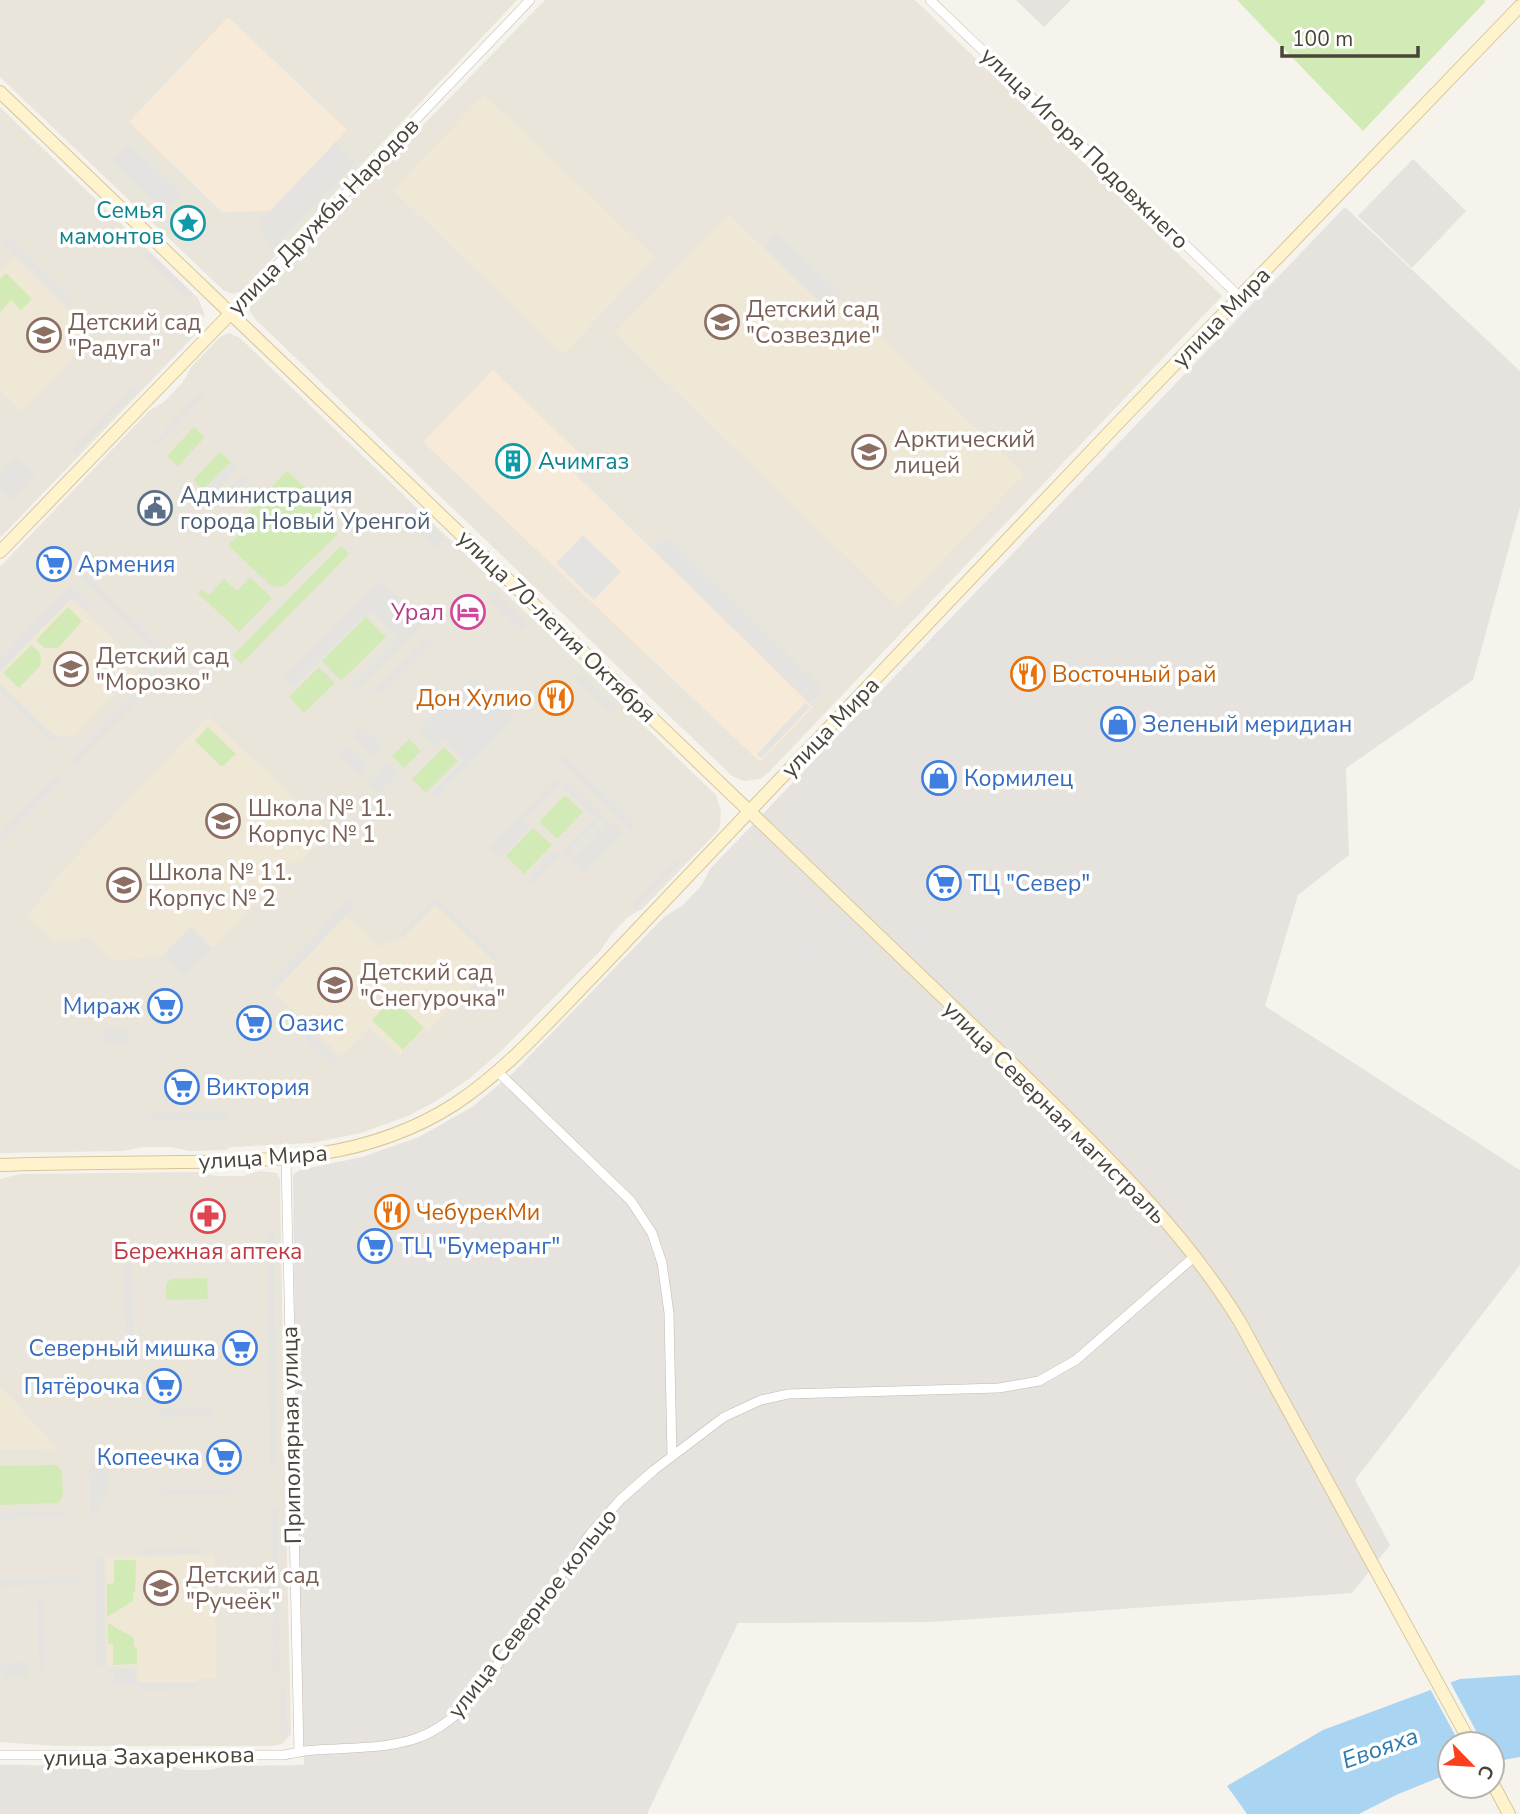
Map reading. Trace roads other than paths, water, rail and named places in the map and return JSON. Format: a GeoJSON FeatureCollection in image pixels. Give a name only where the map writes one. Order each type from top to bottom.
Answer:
{"type":"FeatureCollection","features":[{"type":"Feature","properties":{"kind":"street","name":"улица Дружбы Народов"},"geometry":{"type":"LineString","coordinates":[[0,552],[530,0]]}},
{"type":"Feature","properties":{"kind":"street","name":"улица Игоря Подовжнего"},"geometry":{"type":"LineString","coordinates":[[930,0],[1240,297]]}},
{"type":"Feature","properties":{"kind":"street","name":"улица Мира"},"geometry":{"type":"LineString","coordinates":[[0,1165],[286,1159],[338,1151],[376,1141],[408,1129],[456,1103],[497,1071],[586,984],[1520,6]]}},
{"type":"Feature","properties":{"kind":"street","name":"улица 70-летия Октября"},"geometry":{"type":"LineString","coordinates":[[0,92],[749,811]]}},
{"type":"Feature","properties":{"kind":"street","name":"улица Северная магистраль"},"geometry":{"type":"LineString","coordinates":[[749,811],[1088,1138],[1195,1256],[1240,1322],[1464,1730]]}},
{"type":"Feature","properties":{"kind":"street"},"geometry":{"type":"LineString","coordinates":[[497,1071],[631,1201],[652,1233],[662,1263],[669,1314],[672,1456]]}},
{"type":"Feature","properties":{"kind":"street","name":"Приполярная улица"},"geometry":{"type":"LineString","coordinates":[[286,1159],[299,1752]]}},
{"type":"Feature","properties":{"kind":"street","name":"улица Северное кольцо"},"geometry":{"type":"LineString","coordinates":[[299,1752],[403,1744],[426,1736],[446,1724],[478,1692],[605,1516],[637,1484],[672,1456],[724,1418],[747,1405],[773,1396],[999,1388],[1039,1381],[1076,1360],[1195,1256]]}},
{"type":"Feature","properties":{"kind":"street","name":"улица Захаренкова"},"geometry":{"type":"LineString","coordinates":[[0,1755],[241,1755],[299,1752]]}},
{"type":"Feature","properties":{"kind":"water","name":"Евояха"},"geometry":{"type":"Polygon","coordinates":[[[1520,1675],[1520,1757],[1506,1760],[1506,1730],[1436,1730],[1436,1779],[1359,1814],[1247,1814],[1227,1786],[1323,1730],[1460,1679],[1520,1675]]]}},
{"type":"Feature","properties":{"kind":"place","name":"Семья мамонтов"},"geometry":{"type":"Point","coordinates":[188,223]}},
{"type":"Feature","properties":{"kind":"place","name":"Детский сад \"Созвездие\""},"geometry":{"type":"Point","coordinates":[722,322]}},
{"type":"Feature","properties":{"kind":"place","name":"Детский сад \"Радуга\""},"geometry":{"type":"Point","coordinates":[44,335]}},
{"type":"Feature","properties":{"kind":"place","name":"Арктический лицей"},"geometry":{"type":"Point","coordinates":[869,452]}},
{"type":"Feature","properties":{"kind":"place","name":"Ачимгаз"},"geometry":{"type":"Point","coordinates":[513,461]}},
{"type":"Feature","properties":{"kind":"place","name":"Администрация города Новый Уренгой"},"geometry":{"type":"Point","coordinates":[155,508]}},
{"type":"Feature","properties":{"kind":"place","name":"Армения"},"geometry":{"type":"Point","coordinates":[54,564]}},
{"type":"Feature","properties":{"kind":"place","name":"Урал"},"geometry":{"type":"Point","coordinates":[468,612]}},
{"type":"Feature","properties":{"kind":"place","name":"Детский сад \"Морозко\""},"geometry":{"type":"Point","coordinates":[71,669]}},
{"type":"Feature","properties":{"kind":"place","name":"Восточный рай"},"geometry":{"type":"Point","coordinates":[1028,674]}},
{"type":"Feature","properties":{"kind":"place","name":"Дон Хулио"},"geometry":{"type":"Point","coordinates":[556,698]}},
{"type":"Feature","properties":{"kind":"place","name":"Зеленый меридиан"},"geometry":{"type":"Point","coordinates":[1118,724]}},
{"type":"Feature","properties":{"kind":"place","name":"Кормилец"},"geometry":{"type":"Point","coordinates":[939,778]}},
{"type":"Feature","properties":{"kind":"place","name":"Школа № 11. Корпус № 1"},"geometry":{"type":"Point","coordinates":[223,821]}},
{"type":"Feature","properties":{"kind":"place","name":"ТЦ \"Север\""},"geometry":{"type":"Point","coordinates":[944,883]}},
{"type":"Feature","properties":{"kind":"place","name":"Школа № 11. Корпус № 2"},"geometry":{"type":"Point","coordinates":[124,885]}},
{"type":"Feature","properties":{"kind":"place","name":"Детский сад \"Снегурочка\""},"geometry":{"type":"Point","coordinates":[335,985]}},
{"type":"Feature","properties":{"kind":"place","name":"Мираж"},"geometry":{"type":"Point","coordinates":[165,1006]}},
{"type":"Feature","properties":{"kind":"place","name":"Оазис"},"geometry":{"type":"Point","coordinates":[254,1023]}},
{"type":"Feature","properties":{"kind":"place","name":"Виктория"},"geometry":{"type":"Point","coordinates":[182,1087]}},
{"type":"Feature","properties":{"kind":"place","name":"ЧебурекМи"},"geometry":{"type":"Point","coordinates":[392,1212]}},
{"type":"Feature","properties":{"kind":"place","name":"Бережная аптека"},"geometry":{"type":"Point","coordinates":[208,1216]}},
{"type":"Feature","properties":{"kind":"place","name":"ТЦ \"Бумеранг\""},"geometry":{"type":"Point","coordinates":[375,1246]}},
{"type":"Feature","properties":{"kind":"place","name":"Северный мишка"},"geometry":{"type":"Point","coordinates":[240,1348]}},
{"type":"Feature","properties":{"kind":"place","name":"Пятёрочка"},"geometry":{"type":"Point","coordinates":[164,1386]}},
{"type":"Feature","properties":{"kind":"place","name":"Копеечка"},"geometry":{"type":"Point","coordinates":[224,1457]}},
{"type":"Feature","properties":{"kind":"place","name":"Детский сад \"Ручеёк\""},"geometry":{"type":"Point","coordinates":[161,1588]}}]}
